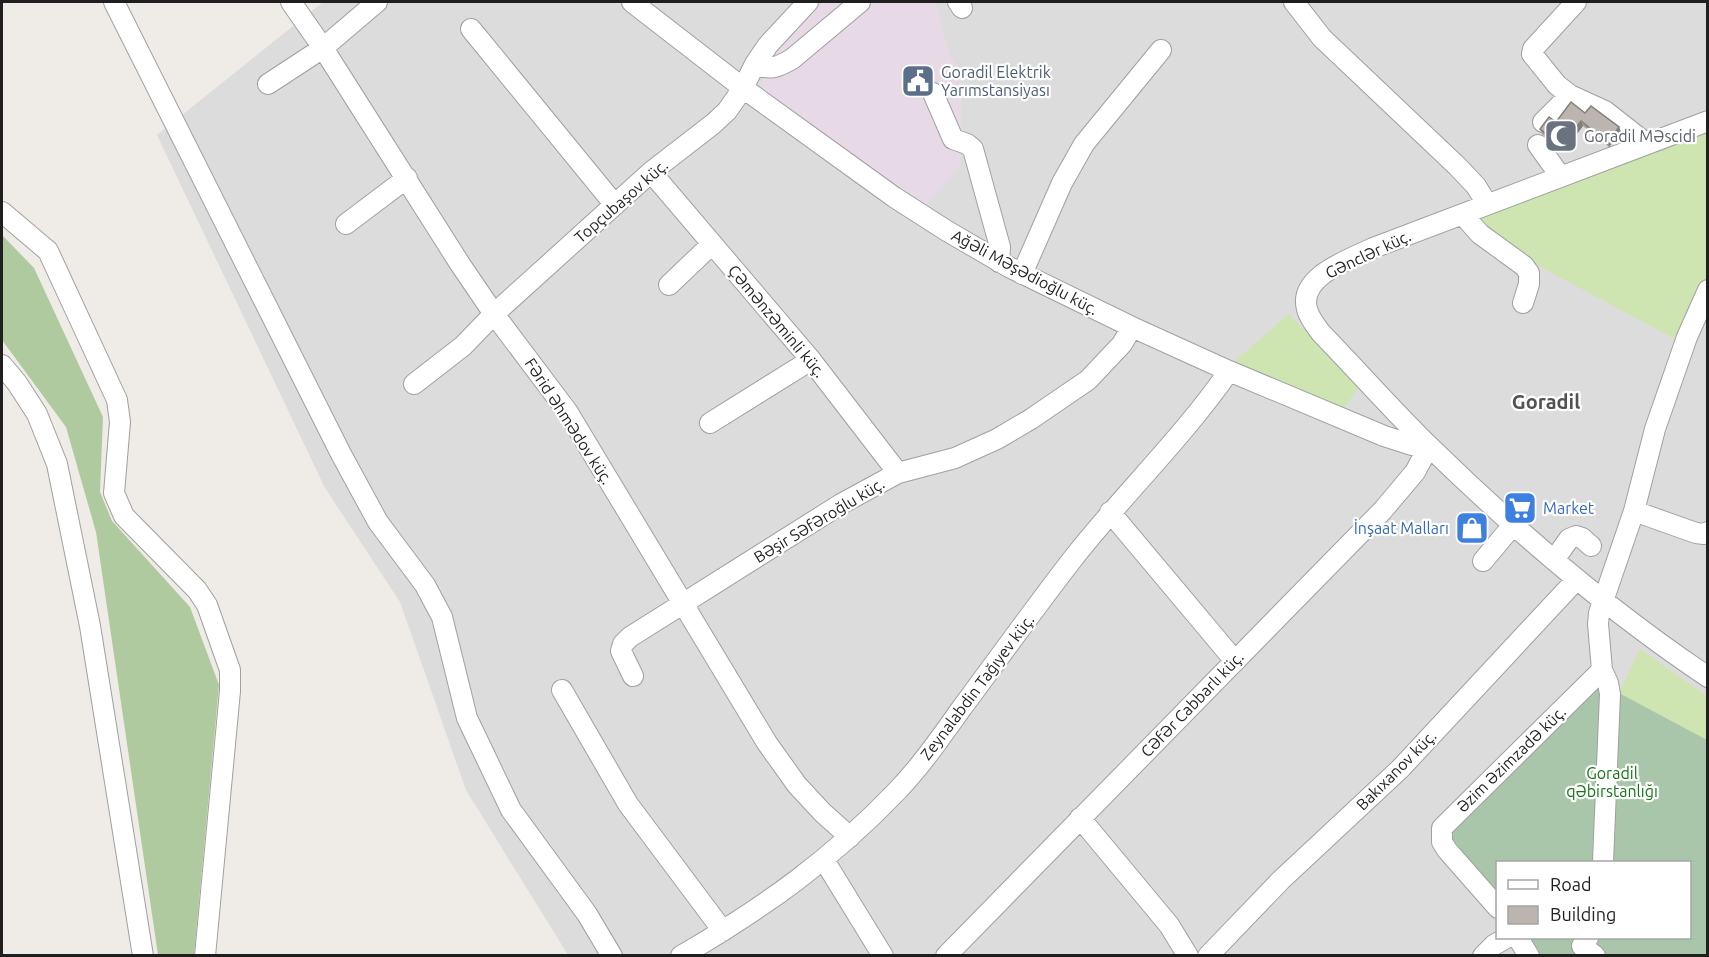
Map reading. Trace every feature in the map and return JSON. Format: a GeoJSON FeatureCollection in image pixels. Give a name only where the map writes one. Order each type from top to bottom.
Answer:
{"type":"FeatureCollection","features":[{"type":"Feature","properties":{"kind":"street"},"geometry":{"type":"LineString","coordinates":[[114,2],[341,454],[378,522],[425,585],[442,617],[467,718],[511,810],[587,914],[612,956]]}},
{"type":"Feature","properties":{"kind":"street","name":"Fərid Əhmədov küç."},"geometry":{"type":"LineString","coordinates":[[291,2],[323,48],[460,264],[494,314],[567,411],[767,743],[797,785],[850,837]]}},
{"type":"Feature","properties":{"kind":"street"},"geometry":{"type":"LineString","coordinates":[[268,84],[323,48],[377,2]]}},
{"type":"Feature","properties":{"kind":"street","name":"Ağəli Məşədioğlu küç."},"geometry":{"type":"LineString","coordinates":[[632,2],[743,88],[894,197],[999,262],[1229,371],[1384,436],[1412,445],[1430,446]]}},
{"type":"Feature","properties":{"kind":"street","name":"Topçubaşov küç."},"geometry":{"type":"LineString","coordinates":[[414,384],[463,346],[494,314],[651,172],[714,124],[727,111],[743,88],[768,45],[808,2]]}},
{"type":"Feature","properties":{"kind":"street"},"geometry":{"type":"LineString","coordinates":[[755,64],[765,69],[781,65],[792,59],[860,2]]}},
{"type":"Feature","properties":{"kind":"street"},"geometry":{"type":"LineString","coordinates":[[1294,2],[1322,38],[1457,166],[1476,186],[1487,204]]}},
{"type":"Feature","properties":{"kind":"street"},"geometry":{"type":"LineString","coordinates":[[1576,2],[1533,50],[1532,54],[1557,85],[1570,95],[1605,111],[1647,144]]}},
{"type":"Feature","properties":{"kind":"street"},"geometry":{"type":"LineString","coordinates":[[471,29],[615,205]]}},
{"type":"Feature","properties":{"kind":"street"},"geometry":{"type":"LineString","coordinates":[[1022,274],[1062,183],[1084,144],[1161,50]]}},
{"type":"Feature","properties":{"kind":"street"},"geometry":{"type":"LineString","coordinates":[[933,93],[953,139],[973,149],[1000,247],[999,262]]}},
{"type":"Feature","properties":{"kind":"street"},"geometry":{"type":"LineString","coordinates":[[1543,122],[1570,95]]}},
{"type":"Feature","properties":{"kind":"street","name":"Gənclər küç."},"geometry":{"type":"LineString","coordinates":[[1707,121],[1373,248],[1315,280],[1308,290],[1306,299],[1306,308],[1321,333],[1430,446],[1513,525],[1603,600],[1707,677]]}},
{"type":"Feature","properties":{"kind":"street"},"geometry":{"type":"LineString","coordinates":[[1538,145],[1561,177]]}},
{"type":"Feature","properties":{"kind":"street","name":"Çəmənzəminli küç."},"geometry":{"type":"LineString","coordinates":[[651,172],[811,360],[898,474]]}},
{"type":"Feature","properties":{"kind":"street"},"geometry":{"type":"LineString","coordinates":[[346,224],[406,178]]}},
{"type":"Feature","properties":{"kind":"street"},"geometry":{"type":"LineString","coordinates":[[2,212],[48,251],[117,400],[120,422],[114,493],[117,504],[124,516],[197,590],[207,605],[230,670],[206,956]]}},
{"type":"Feature","properties":{"kind":"street"},"geometry":{"type":"LineString","coordinates":[[1463,214],[1480,234],[1524,266],[1529,273],[1529,284],[1523,303]]}},
{"type":"Feature","properties":{"kind":"street"},"geometry":{"type":"LineString","coordinates":[[669,285],[712,244]]}},
{"type":"Feature","properties":{"kind":"street"},"geometry":{"type":"LineString","coordinates":[[1603,861],[1610,694],[1602,670],[1598,624],[1603,600],[1634,511],[1655,429],[1707,290]]}},
{"type":"Feature","properties":{"kind":"street","name":"Bəşir Səfəroğlu küç."},"geometry":{"type":"LineString","coordinates":[[633,676],[621,651],[623,644],[630,636],[841,504],[898,474],[955,459],[997,439],[1031,419],[1088,380],[1122,344],[1132,327]]}},
{"type":"Feature","properties":{"kind":"street"},"geometry":{"type":"LineString","coordinates":[[711,423],[811,360]]}},
{"type":"Feature","properties":{"kind":"street"},"geometry":{"type":"LineString","coordinates":[[2,365],[37,414],[57,464],[90,626],[143,956]]}},
{"type":"Feature","properties":{"kind":"street","name":"Zeynalabdin Tağıyev küç."},"geometry":{"type":"LineString","coordinates":[[681,956],[715,942],[824,860],[897,790],[926,756],[1073,558],[1213,394],[1229,371]]}},
{"type":"Feature","properties":{"kind":"street","name":"Cəfər Cabbarlı küç."},"geometry":{"type":"LineString","coordinates":[[945,956],[1383,510],[1416,472],[1430,446]]}},
{"type":"Feature","properties":{"kind":"street"},"geometry":{"type":"LineString","coordinates":[[1634,511],[1696,533],[1707,532]]}},
{"type":"Feature","properties":{"kind":"street"},"geometry":{"type":"LineString","coordinates":[[1110,512],[1235,661]]}},
{"type":"Feature","properties":{"kind":"street"},"geometry":{"type":"LineString","coordinates":[[1483,561],[1513,525]]}},
{"type":"Feature","properties":{"kind":"street"},"geometry":{"type":"LineString","coordinates":[[1554,560],[1569,539],[1576,536],[1592,546]]}},
{"type":"Feature","properties":{"kind":"street","name":"Bakıxanov küç."},"geometry":{"type":"LineString","coordinates":[[1209,956],[1281,880],[1400,769],[1577,579]]}},
{"type":"Feature","properties":{"kind":"street","name":"Əzim Əzimzadə küç."},"geometry":{"type":"LineString","coordinates":[[1496,907],[1447,850],[1442,842],[1442,828],[1602,670]]}},
{"type":"Feature","properties":{"kind":"street"},"geometry":{"type":"LineString","coordinates":[[562,690],[628,804],[715,942]]}},
{"type":"Feature","properties":{"kind":"street"},"geometry":{"type":"LineString","coordinates":[[1080,818],[1169,925],[1188,956]]}},
{"type":"Feature","properties":{"kind":"street"},"geometry":{"type":"LineString","coordinates":[[824,860],[883,956]]}},
{"type":"Feature","properties":{"kind":"street"},"geometry":{"type":"LineString","coordinates":[[1483,956],[1504,939]]}},
{"type":"Feature","properties":{"kind":"street"},"geometry":{"type":"LineString","coordinates":[[1519,939],[1529,956]]}},
{"type":"Feature","properties":{"kind":"street"},"geometry":{"type":"LineString","coordinates":[[1587,939],[1582,946],[1595,956]]}},
{"type":"Feature","properties":{"kind":"shaded area","name":"Goradil"},"geometry":{"type":"Polygon","coordinates":[[[323,2],[1707,2],[1707,955],[568,955],[466,790],[400,602],[325,488],[157,135],[323,2]]]}},
{"type":"Feature","properties":{"kind":"shaded area"},"geometry":{"type":"Polygon","coordinates":[[[824,2],[936,2],[946,43],[962,82],[960,167],[924,206],[761,92],[767,57],[824,2]]]}},
{"type":"Feature","properties":{"kind":"green space"},"geometry":{"type":"Polygon","coordinates":[[[1707,130],[1707,281],[1675,339],[1482,233],[1475,222],[1589,170],[1707,130]]]}},
{"type":"Feature","properties":{"kind":"green space"},"geometry":{"type":"Polygon","coordinates":[[[2,235],[34,268],[103,417],[100,492],[112,521],[190,607],[219,685],[194,955],[158,955],[96,532],[66,427],[2,340],[2,235]]]}},
{"type":"Feature","properties":{"kind":"green space"},"geometry":{"type":"Polygon","coordinates":[[[1289,314],[1359,387],[1343,409],[1234,362],[1289,314]]]}},
{"type":"Feature","properties":{"kind":"green space"},"geometry":{"type":"Polygon","coordinates":[[[1640,649],[1707,696],[1707,740],[1619,693],[1640,649]]]}},
{"type":"Feature","properties":{"kind":"green space","name":"Goradil qəbirstanlığı"},"geometry":{"type":"Polygon","coordinates":[[[1595,684],[1619,693],[1707,740],[1707,955],[1537,955],[1527,939],[1691,939],[1691,861],[1496,861],[1496,896],[1444,834],[1595,684]]]}},
{"type":"Feature","properties":{"kind":"building"},"geometry":{"type":"Polygon","coordinates":[[[1571,102],[1585,113],[1591,106],[1619,127],[1608,142],[1581,121],[1562,146],[1540,129],[1549,117],[1556,122],[1571,102]]]}},
{"type":"Feature","properties":{"kind":"place","name":"Goradil Elektrik Yarımstansiyası"},"geometry":{"type":"Point","coordinates":[918,81]}},
{"type":"Feature","properties":{"kind":"place","name":"Goradil Məscidi"},"geometry":{"type":"Point","coordinates":[1561,136]}},
{"type":"Feature","properties":{"kind":"place","name":"Market"},"geometry":{"type":"Point","coordinates":[1520,508]}},
{"type":"Feature","properties":{"kind":"place","name":"İnşaat Malları"},"geometry":{"type":"Point","coordinates":[1472,528]}},
{"type":"Feature","properties":{"kind":"district","name":"Goradil"},"geometry":{"type":"Point","coordinates":[1546,402]}}]}
